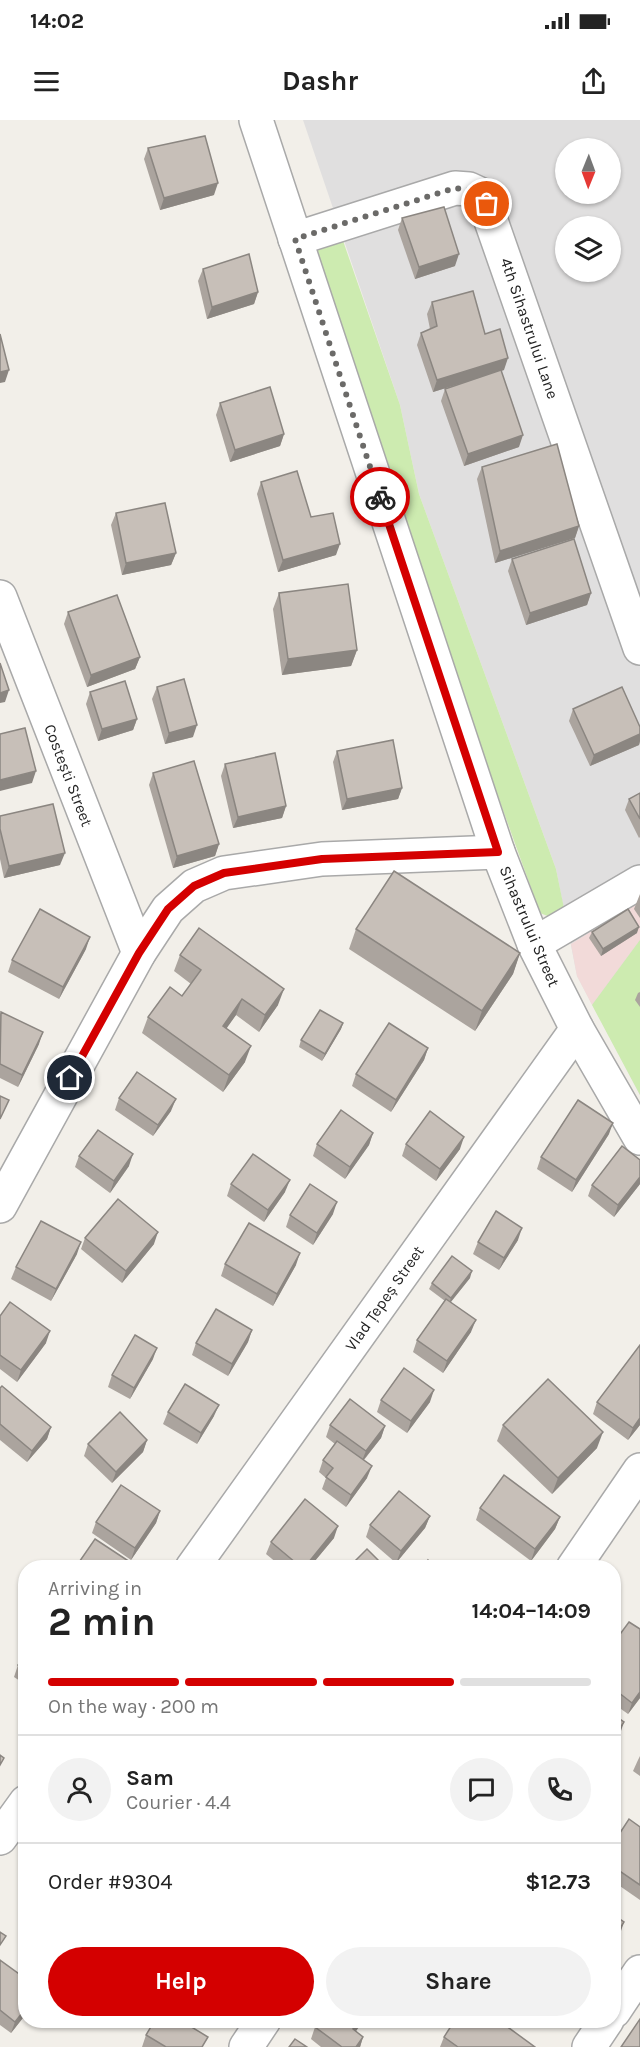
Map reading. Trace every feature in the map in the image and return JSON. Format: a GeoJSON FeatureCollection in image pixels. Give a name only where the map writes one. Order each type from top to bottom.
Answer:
{"type":"FeatureCollection","features":[{"type":"Feature","properties":{"kind":"street","name":"Sihastrului Street"},"geometry":{"type":"LineString","coordinates":[[256,120],[498,852],[534,944],[577,1029],[640,1138]]}},
{"type":"Feature","properties":{"kind":"street","name":"4th Sihastrului Lane"},"geometry":{"type":"LineString","coordinates":[[295,239],[455,188],[469,189],[482,195],[640,648]]}},
{"type":"Feature","properties":{"kind":"street","name":"Costești Street"},"geometry":{"type":"LineString","coordinates":[[0,597],[139,953]]}},
{"type":"Feature","properties":{"kind":"street"},"geometry":{"type":"LineString","coordinates":[[0,1206],[139,953],[168,909],[194,886],[224,873],[322,859],[498,852]]}},
{"type":"Feature","properties":{"kind":"street"},"geometry":{"type":"LineString","coordinates":[[534,944],[640,882]]}},
{"type":"Feature","properties":{"kind":"street","name":"Vlad Țepeș Street"},"geometry":{"type":"LineString","coordinates":[[198,1560],[577,1029]]}},
{"type":"Feature","properties":{"kind":"street"},"geometry":{"type":"LineString","coordinates":[[578,1560],[640,1470]]}},
{"type":"Feature","properties":{"kind":"street"},"geometry":{"type":"LineString","coordinates":[[0,1838],[18,1813]]}},
{"type":"Feature","properties":{"kind":"street"},"geometry":{"type":"LineString","coordinates":[[621,2000],[640,1972]]}},
{"type":"Feature","properties":{"kind":"street"},"geometry":{"type":"LineString","coordinates":[[246,2047],[259,2028]]}},
{"type":"Feature","properties":{"kind":"street"},"geometry":{"type":"LineString","coordinates":[[589,2047],[602,2028]]}},
{"type":"Feature","properties":{"kind":"shaded area"},"geometry":{"type":"Polygon","coordinates":[[[303,120],[640,120],[640,1095],[577,976],[556,869],[419,494],[400,405],[303,120]]]}},
{"type":"Feature","properties":{"kind":"shaded area"},"geometry":{"type":"Polygon","coordinates":[[[640,901],[640,940],[592,1005],[577,976],[571,944],[640,901]]]}},
{"type":"Feature","properties":{"kind":"green space"},"geometry":{"type":"Polygon","coordinates":[[[341,235],[400,405],[419,494],[556,869],[565,913],[550,917],[540,913],[417,571],[313,246],[341,235]]]}},
{"type":"Feature","properties":{"kind":"green space"},"geometry":{"type":"Polygon","coordinates":[[[640,940],[640,1095],[592,1005],[640,940]]]}},
{"type":"Feature","properties":{"kind":"building"},"geometry":{"type":"Polygon","coordinates":[[[205,136],[218,183],[164,198],[148,148],[205,136]]]}},
{"type":"Feature","properties":{"kind":"building"},"geometry":{"type":"Polygon","coordinates":[[[444,207],[459,254],[419,267],[402,218],[444,207]]]}},
{"type":"Feature","properties":{"kind":"building"},"geometry":{"type":"Polygon","coordinates":[[[249,254],[258,292],[212,307],[203,269],[249,254]]]}},
{"type":"Feature","properties":{"kind":"building"},"geometry":{"type":"Polygon","coordinates":[[[473,291],[485,334],[500,329],[508,358],[437,380],[421,333],[437,326],[432,302],[473,291]]]}},
{"type":"Feature","properties":{"kind":"building"},"geometry":{"type":"Polygon","coordinates":[[[0,334],[9,370],[0,372],[0,334]]]}},
{"type":"Feature","properties":{"kind":"building"},"geometry":{"type":"Polygon","coordinates":[[[501,370],[523,435],[468,454],[445,389],[501,370]]]}},
{"type":"Feature","properties":{"kind":"building"},"geometry":{"type":"Polygon","coordinates":[[[270,387],[284,434],[235,450],[220,403],[270,387]]]}},
{"type":"Feature","properties":{"kind":"building"},"geometry":{"type":"Polygon","coordinates":[[[557,444],[579,526],[500,551],[482,467],[557,444]]]}},
{"type":"Feature","properties":{"kind":"building"},"geometry":{"type":"Polygon","coordinates":[[[297,471],[311,517],[333,513],[340,544],[283,560],[261,482],[297,471]]]}},
{"type":"Feature","properties":{"kind":"building"},"geometry":{"type":"Polygon","coordinates":[[[165,503],[176,553],[126,563],[116,513],[165,503]]]}},
{"type":"Feature","properties":{"kind":"building"},"geometry":{"type":"Polygon","coordinates":[[[574,539],[591,593],[530,613],[512,559],[574,539]]]}},
{"type":"Feature","properties":{"kind":"building"},"geometry":{"type":"Polygon","coordinates":[[[348,584],[357,650],[288,659],[279,593],[348,584]]]}},
{"type":"Feature","properties":{"kind":"building"},"geometry":{"type":"Polygon","coordinates":[[[117,595],[140,657],[91,675],[68,612],[117,595]]]}},
{"type":"Feature","properties":{"kind":"building"},"geometry":{"type":"Polygon","coordinates":[[[0,663],[9,690],[0,693],[0,663]]]}},
{"type":"Feature","properties":{"kind":"building"},"geometry":{"type":"Polygon","coordinates":[[[184,679],[197,725],[169,733],[157,687],[184,679]]]}},
{"type":"Feature","properties":{"kind":"building"},"geometry":{"type":"Polygon","coordinates":[[[125,681],[137,719],[102,729],[90,692],[125,681]]]}},
{"type":"Feature","properties":{"kind":"building"},"geometry":{"type":"Polygon","coordinates":[[[622,687],[640,727],[640,734],[594,755],[573,709],[622,687]]]}},
{"type":"Feature","properties":{"kind":"building"},"geometry":{"type":"Polygon","coordinates":[[[25,728],[36,771],[0,780],[0,734],[25,728]]]}},
{"type":"Feature","properties":{"kind":"building"},"geometry":{"type":"Polygon","coordinates":[[[393,740],[402,788],[347,799],[337,751],[393,740]]]}},
{"type":"Feature","properties":{"kind":"building"},"geometry":{"type":"Polygon","coordinates":[[[275,753],[286,806],[238,817],[225,764],[275,753]]]}},
{"type":"Feature","properties":{"kind":"building"},"geometry":{"type":"Polygon","coordinates":[[[194,761],[219,844],[177,856],[153,773],[194,761]]]}},
{"type":"Feature","properties":{"kind":"building"},"geometry":{"type":"Polygon","coordinates":[[[640,793],[640,819],[629,799],[640,793]]]}},
{"type":"Feature","properties":{"kind":"building"},"geometry":{"type":"Polygon","coordinates":[[[53,804],[65,853],[9,866],[0,829],[0,816],[53,804]]]}},
{"type":"Feature","properties":{"kind":"building"},"geometry":{"type":"Polygon","coordinates":[[[394,871],[520,953],[482,1011],[356,929],[394,871]]]}},
{"type":"Feature","properties":{"kind":"building"},"geometry":{"type":"Polygon","coordinates":[[[40,909],[90,937],[63,987],[12,960],[40,909]]]}},
{"type":"Feature","properties":{"kind":"building"},"geometry":{"type":"Polygon","coordinates":[[[628,909],[639,927],[603,949],[592,932],[628,909]]]}},
{"type":"Feature","properties":{"kind":"building"},"geometry":{"type":"Polygon","coordinates":[[[199,928],[284,989],[265,1015],[242,999],[223,1026],[251,1046],[229,1075],[148,1017],[170,987],[182,996],[201,970],[180,955],[199,928]]]}},
{"type":"Feature","properties":{"kind":"building"},"geometry":{"type":"Polygon","coordinates":[[[320,1010],[343,1023],[325,1054],[301,1040],[320,1010]]]}},
{"type":"Feature","properties":{"kind":"building"},"geometry":{"type":"Polygon","coordinates":[[[1,1012],[43,1032],[22,1075],[0,1064],[1,1012]]]}},
{"type":"Feature","properties":{"kind":"building"},"geometry":{"type":"Polygon","coordinates":[[[389,1023],[428,1048],[396,1100],[356,1074],[389,1023]]]}},
{"type":"Feature","properties":{"kind":"building"},"geometry":{"type":"Polygon","coordinates":[[[137,1072],[176,1099],[158,1125],[119,1098],[137,1072]]]}},
{"type":"Feature","properties":{"kind":"building"},"geometry":{"type":"Polygon","coordinates":[[[0,1096],[9,1100],[0,1119],[0,1096]]]}},
{"type":"Feature","properties":{"kind":"building"},"geometry":{"type":"Polygon","coordinates":[[[578,1100],[613,1123],[576,1180],[541,1157],[578,1100]]]}},
{"type":"Feature","properties":{"kind":"building"},"geometry":{"type":"Polygon","coordinates":[[[341,1110],[373,1133],[350,1167],[317,1144],[341,1110]]]}},
{"type":"Feature","properties":{"kind":"building"},"geometry":{"type":"Polygon","coordinates":[[[430,1111],[464,1137],[440,1169],[406,1144],[430,1111]]]}},
{"type":"Feature","properties":{"kind":"building"},"geometry":{"type":"Polygon","coordinates":[[[98,1130],[133,1154],[114,1181],[79,1156],[98,1130]]]}},
{"type":"Feature","properties":{"kind":"building"},"geometry":{"type":"Polygon","coordinates":[[[622,1146],[640,1160],[640,1177],[618,1205],[592,1185],[622,1146]]]}},
{"type":"Feature","properties":{"kind":"building"},"geometry":{"type":"Polygon","coordinates":[[[253,1154],[290,1180],[268,1210],[231,1184],[253,1154]]]}},
{"type":"Feature","properties":{"kind":"building"},"geometry":{"type":"Polygon","coordinates":[[[310,1184],[337,1202],[317,1233],[290,1215],[310,1184]]]}},
{"type":"Feature","properties":{"kind":"building"},"geometry":{"type":"Polygon","coordinates":[[[118,1199],[158,1232],[126,1271],[85,1238],[118,1199]]]}},
{"type":"Feature","properties":{"kind":"building"},"geometry":{"type":"Polygon","coordinates":[[[496,1211],[522,1228],[504,1258],[478,1242],[496,1211]]]}},
{"type":"Feature","properties":{"kind":"building"},"geometry":{"type":"Polygon","coordinates":[[[41,1221],[81,1242],[56,1289],[16,1267],[41,1221]]]}},
{"type":"Feature","properties":{"kind":"building"},"geometry":{"type":"Polygon","coordinates":[[[249,1223],[300,1253],[277,1294],[225,1264],[249,1223]]]}},
{"type":"Feature","properties":{"kind":"building"},"geometry":{"type":"Polygon","coordinates":[[[452,1256],[472,1271],[451,1298],[432,1283],[452,1256]]]}},
{"type":"Feature","properties":{"kind":"building"},"geometry":{"type":"Polygon","coordinates":[[[446,1299],[476,1320],[447,1361],[417,1340],[446,1299]]]}},
{"type":"Feature","properties":{"kind":"building"},"geometry":{"type":"Polygon","coordinates":[[[10,1302],[50,1331],[21,1370],[0,1355],[0,1316],[10,1302]]]}},
{"type":"Feature","properties":{"kind":"building"},"geometry":{"type":"Polygon","coordinates":[[[216,1309],[252,1330],[232,1364],[196,1343],[216,1309]]]}},
{"type":"Feature","properties":{"kind":"building"},"geometry":{"type":"Polygon","coordinates":[[[135,1335],[157,1348],[134,1388],[112,1375],[135,1335]]]}},
{"type":"Feature","properties":{"kind":"building"},"geometry":{"type":"Polygon","coordinates":[[[640,1345],[640,1418],[633,1428],[597,1402],[640,1345]]]}},
{"type":"Feature","properties":{"kind":"building"},"geometry":{"type":"Polygon","coordinates":[[[404,1368],[434,1390],[411,1421],[381,1400],[404,1368]]]}},
{"type":"Feature","properties":{"kind":"building"},"geometry":{"type":"Polygon","coordinates":[[[548,1379],[603,1432],[558,1478],[503,1425],[548,1379]]]}},
{"type":"Feature","properties":{"kind":"building"},"geometry":{"type":"Polygon","coordinates":[[[185,1384],[219,1405],[201,1433],[168,1412],[185,1384]]]}},
{"type":"Feature","properties":{"kind":"building"},"geometry":{"type":"Polygon","coordinates":[[[2,1386],[51,1427],[32,1451],[0,1424],[0,1388],[2,1386]]]}},
{"type":"Feature","properties":{"kind":"building"},"geometry":{"type":"Polygon","coordinates":[[[350,1399],[385,1426],[366,1451],[330,1425],[350,1399]]]}},
{"type":"Feature","properties":{"kind":"building"},"geometry":{"type":"Polygon","coordinates":[[[120,1412],[147,1440],[116,1472],[88,1444],[120,1412]]]}},
{"type":"Feature","properties":{"kind":"building"},"geometry":{"type":"Polygon","coordinates":[[[337,1441],[372,1466],[351,1495],[326,1477],[333,1468],[323,1460],[337,1441]]]}},
{"type":"Feature","properties":{"kind":"building"},"geometry":{"type":"Polygon","coordinates":[[[504,1475],[560,1517],[535,1549],[480,1508],[504,1475]]]}},
{"type":"Feature","properties":{"kind":"building"},"geometry":{"type":"Polygon","coordinates":[[[121,1485],[160,1511],[135,1548],[96,1522],[121,1485]]]}},
{"type":"Feature","properties":{"kind":"building"},"geometry":{"type":"Polygon","coordinates":[[[399,1491],[430,1516],[401,1551],[370,1525],[399,1491]]]}},
{"type":"Feature","properties":{"kind":"building"},"geometry":{"type":"Polygon","coordinates":[[[305,1499],[338,1526],[310,1560],[292,1560],[271,1542],[305,1499]]]}},
{"type":"Feature","properties":{"kind":"building"},"geometry":{"type":"Polygon","coordinates":[[[95,1539],[127,1560],[81,1560],[95,1539]]]}},
{"type":"Feature","properties":{"kind":"building"},"geometry":{"type":"Polygon","coordinates":[[[367,1549],[378,1560],[356,1560],[367,1549]]]}},
{"type":"Feature","properties":{"kind":"building"},"geometry":{"type":"Polygon","coordinates":[[[629,1622],[640,1629],[640,1692],[632,1703],[621,1694],[621,1633],[629,1622]]]}},
{"type":"Feature","properties":{"kind":"building"},"geometry":{"type":"Polygon","coordinates":[[[629,1819],[640,1827],[640,1885],[621,1872],[621,1831],[629,1819]]]}},
{"type":"Feature","properties":{"kind":"building"},"geometry":{"type":"Polygon","coordinates":[[[0,1932],[6,1936],[0,1945],[0,1932]]]}},
{"type":"Feature","properties":{"kind":"building"},"geometry":{"type":"Polygon","coordinates":[[[0,1960],[18,1973],[18,2018],[15,2022],[0,2010],[0,1960]]]}},
{"type":"Feature","properties":{"kind":"building"},"geometry":{"type":"Polygon","coordinates":[[[640,2019],[640,2047],[621,2047],[640,2019]]]}},
{"type":"Feature","properties":{"kind":"building"},"geometry":{"type":"Polygon","coordinates":[[[150,2028],[193,2028],[208,2037],[202,2047],[166,2047],[146,2035],[150,2028]]]}},
{"type":"Feature","properties":{"kind":"building"},"geometry":{"type":"Polygon","coordinates":[[[316,2028],[354,2028],[363,2037],[356,2047],[342,2047],[316,2028]]]}},
{"type":"Feature","properties":{"kind":"building"},"geometry":{"type":"Polygon","coordinates":[[[450,2028],[509,2028],[535,2047],[458,2047],[444,2037],[450,2028]]]}},
{"type":"Feature","properties":{"kind":"building"},"geometry":{"type":"Polygon","coordinates":[[[295,2039],[307,2047],[289,2047],[295,2039]]]}},
{"type":"Feature","properties":{"kind":"way so far"},"geometry":{"type":"LineString","coordinates":[[380,497],[295,239],[455,188],[476,191],[482,195],[487,204]]}},
{"type":"Feature","properties":{"kind":"route"},"geometry":{"type":"LineString","coordinates":[[70,1078],[139,953],[168,909],[194,886],[224,873],[322,859],[498,852],[380,497]]}}]}
